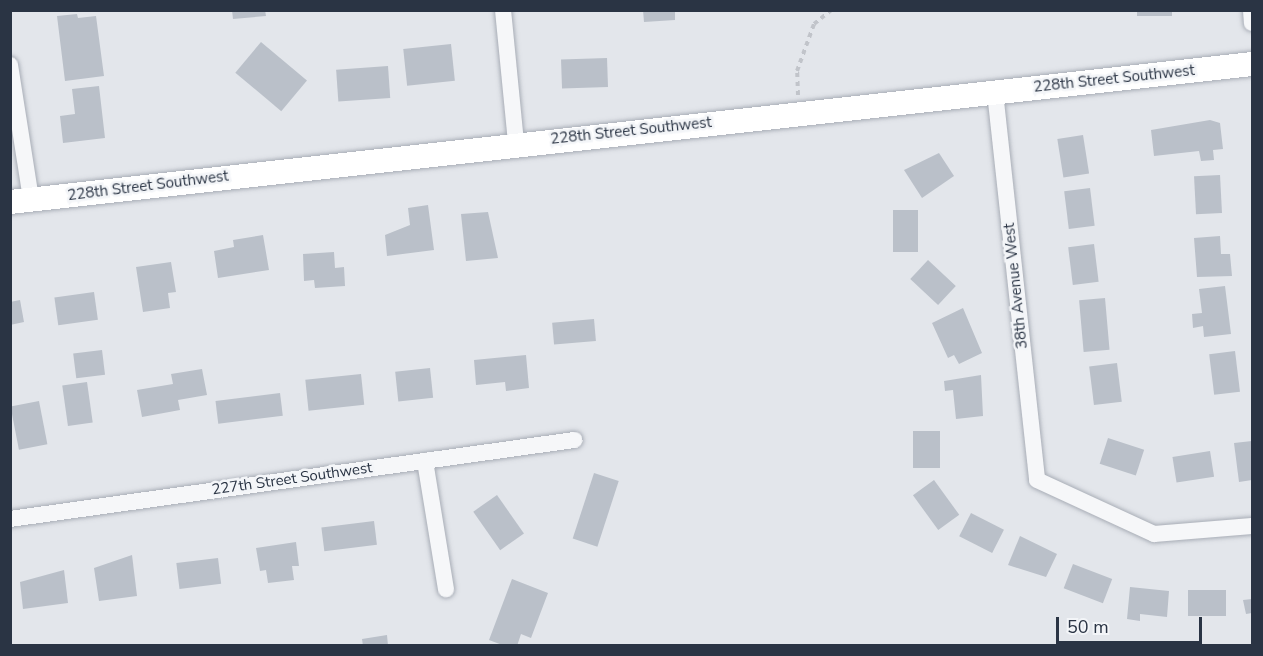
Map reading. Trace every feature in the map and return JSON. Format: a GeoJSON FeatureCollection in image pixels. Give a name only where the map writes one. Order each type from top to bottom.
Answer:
{"type":"FeatureCollection","features":[{"type":"Feature","properties":{"kind":"main road","name":"228th Street Southwest"},"geometry":{"type":"LineString","coordinates":[[21,201],[798,111],[1252,64]]}},
{"type":"Feature","properties":{"kind":"street"},"geometry":{"type":"LineString","coordinates":[[503,10],[516,143]]}},
{"type":"Feature","properties":{"kind":"street"},"geometry":{"type":"LineString","coordinates":[[1251,10],[1252,23]]}},
{"type":"Feature","properties":{"kind":"street"},"geometry":{"type":"LineString","coordinates":[[10,64],[21,201]]}},
{"type":"Feature","properties":{"kind":"street","name":"38th Avenue West"},"geometry":{"type":"LineString","coordinates":[[995,92],[1037,480],[1154,534],[1252,526]]}},
{"type":"Feature","properties":{"kind":"street","name":"227th Street Southwest"},"geometry":{"type":"LineString","coordinates":[[10,519],[574,440]]}},
{"type":"Feature","properties":{"kind":"street"},"geometry":{"type":"LineString","coordinates":[[425,461],[446,589]]}},
{"type":"Feature","properties":{"kind":"path"},"geometry":{"type":"LineString","coordinates":[[798,111],[797,71],[814,24],[831,10]]}},
{"type":"Feature","properties":{"kind":"building"},"geometry":{"type":"Polygon","coordinates":[[[232,10],[265,10],[266,16],[233,19],[232,10]]]}},
{"type":"Feature","properties":{"kind":"building"},"geometry":{"type":"Polygon","coordinates":[[[643,10],[675,10],[675,20],[644,22],[643,10]]]}},
{"type":"Feature","properties":{"kind":"building"},"geometry":{"type":"Polygon","coordinates":[[[1137,10],[1172,10],[1172,16],[1137,16],[1137,10]]]}},
{"type":"Feature","properties":{"kind":"building"},"geometry":{"type":"Polygon","coordinates":[[[77,14],[78,18],[96,16],[104,76],[65,81],[57,16],[77,14]]]}},
{"type":"Feature","properties":{"kind":"building"},"geometry":{"type":"Polygon","coordinates":[[[261,42],[307,81],[281,111],[235,73],[261,42]]]}},
{"type":"Feature","properties":{"kind":"building"},"geometry":{"type":"Polygon","coordinates":[[[451,44],[455,81],[407,86],[403,49],[451,44]]]}},
{"type":"Feature","properties":{"kind":"building"},"geometry":{"type":"Polygon","coordinates":[[[607,58],[608,87],[562,89],[561,60],[607,58]]]}},
{"type":"Feature","properties":{"kind":"building"},"geometry":{"type":"Polygon","coordinates":[[[388,66],[390,98],[338,102],[336,70],[388,66]]]}},
{"type":"Feature","properties":{"kind":"building"},"geometry":{"type":"Polygon","coordinates":[[[99,86],[105,138],[63,143],[60,116],[75,114],[72,89],[99,86]]]}},
{"type":"Feature","properties":{"kind":"building"},"geometry":{"type":"Polygon","coordinates":[[[1210,120],[1220,123],[1223,149],[1213,150],[1214,160],[1201,161],[1199,151],[1154,156],[1151,130],[1210,120]]]}},
{"type":"Feature","properties":{"kind":"building"},"geometry":{"type":"Polygon","coordinates":[[[1083,135],[1089,174],[1063,178],[1057,139],[1083,135]]]}},
{"type":"Feature","properties":{"kind":"building"},"geometry":{"type":"Polygon","coordinates":[[[939,153],[954,176],[922,198],[904,170],[939,153]]]}},
{"type":"Feature","properties":{"kind":"building"},"geometry":{"type":"Polygon","coordinates":[[[1220,175],[1222,213],[1196,214],[1194,176],[1220,175]]]}},
{"type":"Feature","properties":{"kind":"building"},"geometry":{"type":"Polygon","coordinates":[[[1090,188],[1095,226],[1069,229],[1064,191],[1090,188]]]}},
{"type":"Feature","properties":{"kind":"building"},"geometry":{"type":"Polygon","coordinates":[[[428,205],[434,250],[387,256],[385,235],[410,225],[408,208],[428,205]]]}},
{"type":"Feature","properties":{"kind":"building"},"geometry":{"type":"Polygon","coordinates":[[[893,210],[918,210],[918,252],[893,252],[893,210]]]}},
{"type":"Feature","properties":{"kind":"building"},"geometry":{"type":"Polygon","coordinates":[[[488,212],[498,258],[466,261],[461,214],[488,212]]]}},
{"type":"Feature","properties":{"kind":"building"},"geometry":{"type":"Polygon","coordinates":[[[263,235],[269,270],[218,278],[214,251],[234,247],[233,240],[263,235]]]}},
{"type":"Feature","properties":{"kind":"building"},"geometry":{"type":"Polygon","coordinates":[[[1220,236],[1221,254],[1230,254],[1232,276],[1197,277],[1194,238],[1220,236]]]}},
{"type":"Feature","properties":{"kind":"building"},"geometry":{"type":"Polygon","coordinates":[[[1094,244],[1099,282],[1073,285],[1068,247],[1094,244]]]}},
{"type":"Feature","properties":{"kind":"building"},"geometry":{"type":"Polygon","coordinates":[[[334,252],[335,268],[344,267],[345,286],[315,288],[314,280],[304,281],[303,254],[334,252]]]}},
{"type":"Feature","properties":{"kind":"building"},"geometry":{"type":"Polygon","coordinates":[[[928,260],[956,286],[938,305],[910,279],[928,260]]]}},
{"type":"Feature","properties":{"kind":"building"},"geometry":{"type":"Polygon","coordinates":[[[171,262],[176,292],[168,293],[170,308],[143,312],[136,267],[171,262]]]}},
{"type":"Feature","properties":{"kind":"building"},"geometry":{"type":"Polygon","coordinates":[[[1225,286],[1231,334],[1204,337],[1203,326],[1193,328],[1192,314],[1202,313],[1199,289],[1225,286]]]}},
{"type":"Feature","properties":{"kind":"building"},"geometry":{"type":"Polygon","coordinates":[[[94,292],[98,320],[58,325],[54,298],[94,292]]]}},
{"type":"Feature","properties":{"kind":"building"},"geometry":{"type":"Polygon","coordinates":[[[1105,298],[1110,350],[1084,352],[1079,300],[1105,298]]]}},
{"type":"Feature","properties":{"kind":"building"},"geometry":{"type":"Polygon","coordinates":[[[20,300],[24,322],[10,325],[10,302],[20,300]]]}},
{"type":"Feature","properties":{"kind":"building"},"geometry":{"type":"Polygon","coordinates":[[[963,308],[982,353],[959,364],[954,355],[948,358],[932,323],[963,308]]]}},
{"type":"Feature","properties":{"kind":"building"},"geometry":{"type":"Polygon","coordinates":[[[594,319],[596,341],[554,345],[552,323],[594,319]]]}},
{"type":"Feature","properties":{"kind":"building"},"geometry":{"type":"Polygon","coordinates":[[[102,350],[105,375],[76,378],[73,354],[102,350]]]}},
{"type":"Feature","properties":{"kind":"building"},"geometry":{"type":"Polygon","coordinates":[[[1235,351],[1240,392],[1214,395],[1209,354],[1235,351]]]}},
{"type":"Feature","properties":{"kind":"building"},"geometry":{"type":"Polygon","coordinates":[[[526,355],[529,388],[506,391],[505,382],[476,385],[474,360],[526,355]]]}},
{"type":"Feature","properties":{"kind":"building"},"geometry":{"type":"Polygon","coordinates":[[[1117,363],[1122,402],[1094,405],[1089,366],[1117,363]]]}},
{"type":"Feature","properties":{"kind":"building"},"geometry":{"type":"Polygon","coordinates":[[[430,368],[433,398],[398,401],[395,372],[430,368]]]}},
{"type":"Feature","properties":{"kind":"building"},"geometry":{"type":"Polygon","coordinates":[[[202,369],[207,395],[178,400],[180,410],[142,417],[137,390],[173,384],[171,374],[202,369]]]}},
{"type":"Feature","properties":{"kind":"building"},"geometry":{"type":"Polygon","coordinates":[[[361,374],[364,405],[309,411],[305,380],[361,374]]]}},
{"type":"Feature","properties":{"kind":"building"},"geometry":{"type":"Polygon","coordinates":[[[981,375],[983,416],[956,419],[953,390],[945,391],[944,381],[981,375]]]}},
{"type":"Feature","properties":{"kind":"building"},"geometry":{"type":"Polygon","coordinates":[[[87,382],[93,423],[68,426],[62,385],[87,382]]]}},
{"type":"Feature","properties":{"kind":"building"},"geometry":{"type":"Polygon","coordinates":[[[280,393],[283,416],[218,424],[215,401],[280,393]]]}},
{"type":"Feature","properties":{"kind":"building"},"geometry":{"type":"Polygon","coordinates":[[[39,401],[47,444],[19,450],[11,407],[39,401]]]}},
{"type":"Feature","properties":{"kind":"building"},"geometry":{"type":"Polygon","coordinates":[[[913,431],[940,431],[940,468],[913,468],[913,431]]]}},
{"type":"Feature","properties":{"kind":"building"},"geometry":{"type":"Polygon","coordinates":[[[1108,438],[1144,450],[1136,475],[1100,464],[1108,438]]]}},
{"type":"Feature","properties":{"kind":"building"},"geometry":{"type":"Polygon","coordinates":[[[1252,441],[1252,480],[1239,482],[1234,443],[1252,441]]]}},
{"type":"Feature","properties":{"kind":"building"},"geometry":{"type":"Polygon","coordinates":[[[1210,451],[1214,477],[1177,483],[1172,457],[1210,451]]]}},
{"type":"Feature","properties":{"kind":"building"},"geometry":{"type":"Polygon","coordinates":[[[594,473],[619,481],[597,547],[573,539],[594,473]]]}},
{"type":"Feature","properties":{"kind":"building"},"geometry":{"type":"Polygon","coordinates":[[[934,480],[959,515],[938,530],[913,495],[934,480]]]}},
{"type":"Feature","properties":{"kind":"building"},"geometry":{"type":"Polygon","coordinates":[[[497,495],[524,534],[500,550],[473,512],[497,495]]]}},
{"type":"Feature","properties":{"kind":"building"},"geometry":{"type":"Polygon","coordinates":[[[971,513],[1004,530],[992,553],[959,536],[971,513]]]}},
{"type":"Feature","properties":{"kind":"building"},"geometry":{"type":"Polygon","coordinates":[[[374,521],[377,545],[324,551],[321,527],[374,521]]]}},
{"type":"Feature","properties":{"kind":"building"},"geometry":{"type":"Polygon","coordinates":[[[1020,536],[1057,554],[1046,577],[1008,565],[1020,536]]]}},
{"type":"Feature","properties":{"kind":"building"},"geometry":{"type":"Polygon","coordinates":[[[296,542],[299,566],[292,566],[294,580],[268,583],[266,570],[260,571],[256,548],[296,542]]]}},
{"type":"Feature","properties":{"kind":"building"},"geometry":{"type":"Polygon","coordinates":[[[132,555],[137,596],[99,601],[94,568],[132,555]]]}},
{"type":"Feature","properties":{"kind":"building"},"geometry":{"type":"Polygon","coordinates":[[[218,558],[221,584],[179,589],[176,563],[218,558]]]}},
{"type":"Feature","properties":{"kind":"building"},"geometry":{"type":"Polygon","coordinates":[[[1073,564],[1112,579],[1103,603],[1064,588],[1073,564]]]}},
{"type":"Feature","properties":{"kind":"building"},"geometry":{"type":"Polygon","coordinates":[[[64,570],[68,603],[23,609],[20,582],[64,570]]]}},
{"type":"Feature","properties":{"kind":"building"},"geometry":{"type":"Polygon","coordinates":[[[512,579],[548,593],[531,638],[521,634],[517,646],[505,646],[489,640],[512,579]]]}},
{"type":"Feature","properties":{"kind":"building"},"geometry":{"type":"Polygon","coordinates":[[[1130,587],[1169,591],[1167,617],[1140,614],[1140,621],[1127,619],[1130,587]]]}},
{"type":"Feature","properties":{"kind":"building"},"geometry":{"type":"Polygon","coordinates":[[[1188,590],[1226,590],[1226,616],[1188,616],[1188,590]]]}},
{"type":"Feature","properties":{"kind":"building"},"geometry":{"type":"Polygon","coordinates":[[[1252,599],[1252,613],[1246,614],[1243,600],[1252,599]]]}},
{"type":"Feature","properties":{"kind":"building"},"geometry":{"type":"Polygon","coordinates":[[[387,635],[388,646],[363,646],[362,639],[387,635]]]}}]}
